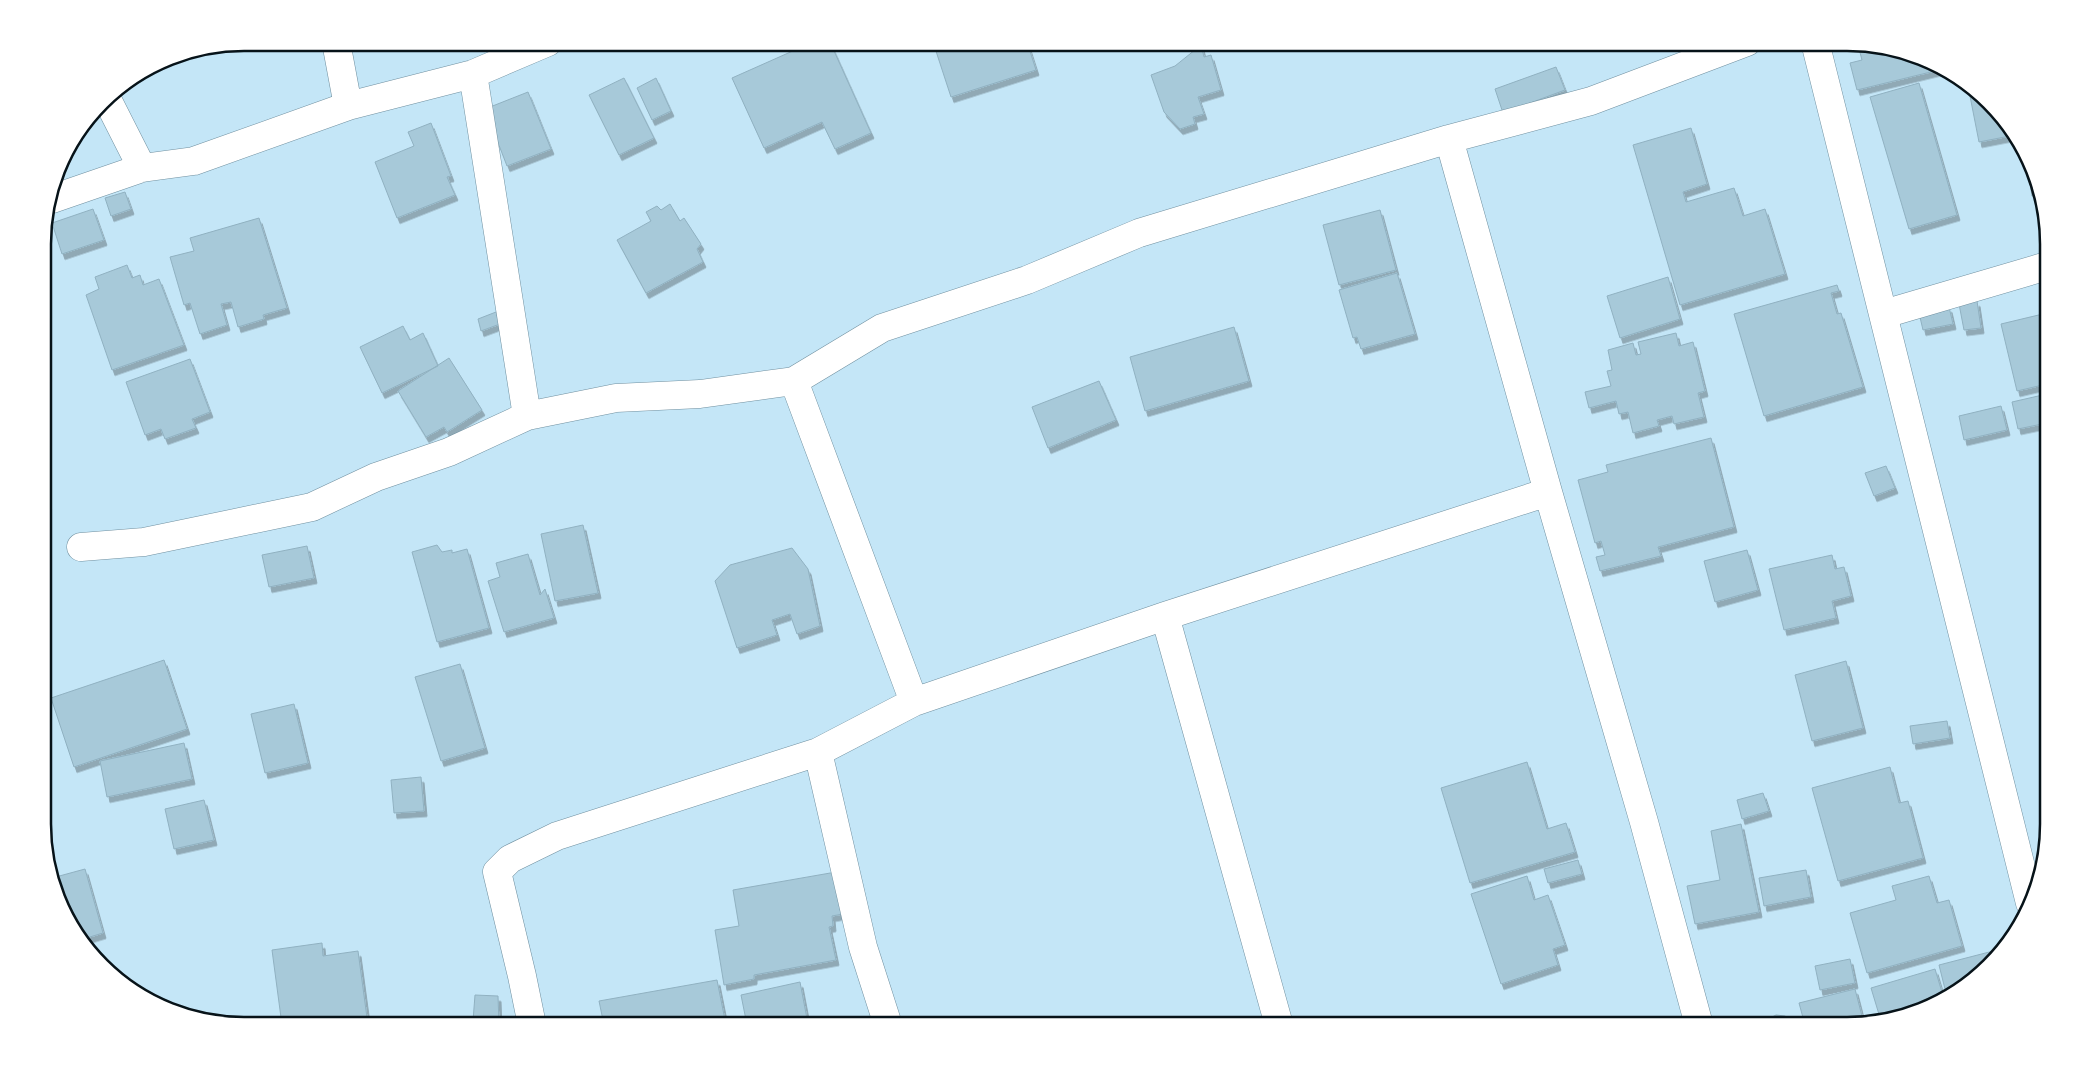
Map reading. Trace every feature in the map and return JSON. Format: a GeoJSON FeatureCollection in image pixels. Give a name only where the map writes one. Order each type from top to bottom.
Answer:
{"type":"FeatureCollection","features":[{"type":"Feature","properties":{"kind":"street"},"geometry":{"type":"LineString","coordinates":[[338,51],[348,106]]}},
{"type":"Feature","properties":{"kind":"street"},"geometry":{"type":"LineString","coordinates":[[57,197],[142,168],[194,161],[348,106],[473,74],[527,51]]}},
{"type":"Feature","properties":{"kind":"street"},"geometry":{"type":"LineString","coordinates":[[81,547],[144,542],[312,507],[376,477],[449,452],[527,416],[616,398],[700,394],[794,381],[882,328],[1027,280],[1139,233],[1449,139],[1591,101],[1722,51]]}},
{"type":"Feature","properties":{"kind":"street"},"geometry":{"type":"LineString","coordinates":[[1817,51],[2027,892]]}},
{"type":"Feature","properties":{"kind":"street"},"geometry":{"type":"LineString","coordinates":[[473,74],[527,416]]}},
{"type":"Feature","properties":{"kind":"street"},"geometry":{"type":"LineString","coordinates":[[110,106],[142,168]]}},
{"type":"Feature","properties":{"kind":"street"},"geometry":{"type":"LineString","coordinates":[[1449,139],[1548,492],[1644,822],[1697,1017]]}},
{"type":"Feature","properties":{"kind":"street"},"geometry":{"type":"LineString","coordinates":[[1884,314],[2040,268]]}},
{"type":"Feature","properties":{"kind":"street"},"geometry":{"type":"LineString","coordinates":[[794,381],[914,702]]}},
{"type":"Feature","properties":{"kind":"street"},"geometry":{"type":"LineString","coordinates":[[530,1017],[496,872],[510,860],[557,836],[818,752],[914,702],[1165,616],[1548,492]]}},
{"type":"Feature","properties":{"kind":"street"},"geometry":{"type":"LineString","coordinates":[[1165,616],[1277,1017]]}},
{"type":"Feature","properties":{"kind":"street"},"geometry":{"type":"LineString","coordinates":[[818,752],[863,947],[885,1017]]}},
{"type":"Feature","properties":{"kind":"building"},"geometry":{"type":"Polygon","coordinates":[[[793,51],[834,51],[871,133],[835,149],[822,122],[764,148],[732,78],[793,51]]]}},
{"type":"Feature","properties":{"kind":"building"},"geometry":{"type":"Polygon","coordinates":[[[936,51],[1030,51],[1036,70],[951,97],[936,51]]]}},
{"type":"Feature","properties":{"kind":"building"},"geometry":{"type":"Polygon","coordinates":[[[1194,51],[1202,51],[1204,57],[1211,55],[1221,90],[1198,97],[1204,114],[1193,117],[1195,124],[1180,129],[1164,112],[1151,75],[1175,66],[1194,51]]]}},
{"type":"Feature","properties":{"kind":"building"},"geometry":{"type":"Polygon","coordinates":[[[1860,52],[1872,53],[1909,61],[1933,71],[1857,90],[1850,63],[1862,60],[1860,52]]]}},
{"type":"Feature","properties":{"kind":"building"},"geometry":{"type":"Polygon","coordinates":[[[1556,67],[1565,90],[1503,113],[1495,89],[1556,67]]]}},
{"type":"Feature","properties":{"kind":"building"},"geometry":{"type":"Polygon","coordinates":[[[624,78],[654,138],[619,155],[589,95],[624,78]]]}},
{"type":"Feature","properties":{"kind":"building"},"geometry":{"type":"Polygon","coordinates":[[[656,78],[671,111],[652,120],[637,88],[656,78]]]}},
{"type":"Feature","properties":{"kind":"building"},"geometry":{"type":"Polygon","coordinates":[[[1919,83],[1957,215],[1909,229],[1870,97],[1919,83]]]}},
{"type":"Feature","properties":{"kind":"building"},"geometry":{"type":"Polygon","coordinates":[[[528,92],[551,149],[507,166],[485,109],[528,92]]]}},
{"type":"Feature","properties":{"kind":"building"},"geometry":{"type":"Polygon","coordinates":[[[1970,96],[1992,117],[2007,137],[1979,142],[1970,96]]]}},
{"type":"Feature","properties":{"kind":"building"},"geometry":{"type":"Polygon","coordinates":[[[431,123],[451,176],[447,177],[455,195],[397,218],[375,162],[414,146],[408,132],[431,123]]]}},
{"type":"Feature","properties":{"kind":"building"},"geometry":{"type":"Polygon","coordinates":[[[1691,128],[1707,184],[1683,192],[1686,202],[1734,188],[1743,216],[1765,209],[1785,274],[1680,305],[1633,145],[1691,128]]]}},
{"type":"Feature","properties":{"kind":"building"},"geometry":{"type":"Polygon","coordinates":[[[125,192],[131,209],[111,216],[105,198],[125,192]]]}},
{"type":"Feature","properties":{"kind":"building"},"geometry":{"type":"Polygon","coordinates":[[[670,204],[680,221],[684,218],[701,244],[697,249],[703,262],[646,293],[617,240],[651,221],[646,212],[657,206],[661,210],[670,204]]]}},
{"type":"Feature","properties":{"kind":"building"},"geometry":{"type":"Polygon","coordinates":[[[93,209],[104,240],[62,254],[53,223],[93,209]]]}},
{"type":"Feature","properties":{"kind":"building"},"geometry":{"type":"Polygon","coordinates":[[[1380,210],[1396,270],[1339,285],[1323,225],[1380,210]]]}},
{"type":"Feature","properties":{"kind":"building"},"geometry":{"type":"Polygon","coordinates":[[[259,218],[287,308],[263,315],[264,319],[238,327],[231,302],[221,304],[227,325],[200,334],[190,303],[184,305],[170,257],[194,251],[190,238],[259,218]]]}},
{"type":"Feature","properties":{"kind":"building"},"geometry":{"type":"Polygon","coordinates":[[[127,265],[132,278],[140,275],[143,285],[159,279],[184,345],[112,370],[86,295],[99,289],[95,277],[127,265]]]}},
{"type":"Feature","properties":{"kind":"building"},"geometry":{"type":"Polygon","coordinates":[[[1397,273],[1415,334],[1361,349],[1357,337],[1353,338],[1339,290],[1397,273]]]}},
{"type":"Feature","properties":{"kind":"building"},"geometry":{"type":"Polygon","coordinates":[[[1668,277],[1680,319],[1620,338],[1607,296],[1668,277]]]}},
{"type":"Feature","properties":{"kind":"building"},"geometry":{"type":"Polygon","coordinates":[[[1837,285],[1839,291],[1831,293],[1837,314],[1841,313],[1863,387],[1764,416],[1734,314],[1837,285]]]}},
{"type":"Feature","properties":{"kind":"building"},"geometry":{"type":"Polygon","coordinates":[[[1977,301],[1981,328],[1964,330],[1959,304],[1977,301]]]}},
{"type":"Feature","properties":{"kind":"building"},"geometry":{"type":"Polygon","coordinates":[[[1949,307],[1953,324],[1923,330],[1919,313],[1949,307]]]}},
{"type":"Feature","properties":{"kind":"building"},"geometry":{"type":"Polygon","coordinates":[[[496,312],[500,324],[481,331],[478,319],[496,312]]]}},
{"type":"Feature","properties":{"kind":"building"},"geometry":{"type":"Polygon","coordinates":[[[2040,315],[2040,386],[2017,391],[2001,324],[2040,315]]]}},
{"type":"Feature","properties":{"kind":"building"},"geometry":{"type":"Polygon","coordinates":[[[403,326],[410,340],[423,333],[438,366],[382,393],[360,347],[403,326]]]}},
{"type":"Feature","properties":{"kind":"building"},"geometry":{"type":"Polygon","coordinates":[[[1234,327],[1249,381],[1145,411],[1130,357],[1234,327]]]}},
{"type":"Feature","properties":{"kind":"building"},"geometry":{"type":"Polygon","coordinates":[[[1676,333],[1679,346],[1693,342],[1705,391],[1698,393],[1704,417],[1674,424],[1672,416],[1657,420],[1659,426],[1633,433],[1628,412],[1619,414],[1616,401],[1589,408],[1585,392],[1611,386],[1607,371],[1612,370],[1608,350],[1633,343],[1636,355],[1641,354],[1638,342],[1676,333]]]}},
{"type":"Feature","properties":{"kind":"building"},"geometry":{"type":"Polygon","coordinates":[[[449,358],[482,410],[447,432],[444,427],[426,437],[398,391],[449,358]]]}},
{"type":"Feature","properties":{"kind":"building"},"geometry":{"type":"Polygon","coordinates":[[[190,359],[210,412],[192,419],[196,428],[165,439],[161,429],[145,435],[126,382],[190,359]]]}},
{"type":"Feature","properties":{"kind":"building"},"geometry":{"type":"Polygon","coordinates":[[[1099,381],[1116,420],[1048,448],[1032,407],[1099,381]]]}},
{"type":"Feature","properties":{"kind":"building"},"geometry":{"type":"Polygon","coordinates":[[[2040,396],[2040,424],[2018,429],[2012,402],[2040,396]]]}},
{"type":"Feature","properties":{"kind":"building"},"geometry":{"type":"Polygon","coordinates":[[[2001,406],[2007,430],[1964,440],[1959,416],[2001,406]]]}},
{"type":"Feature","properties":{"kind":"building"},"geometry":{"type":"Polygon","coordinates":[[[1711,438],[1734,527],[1658,547],[1661,556],[1600,571],[1596,557],[1605,555],[1601,541],[1595,543],[1578,480],[1608,472],[1606,465],[1711,438]]]}},
{"type":"Feature","properties":{"kind":"building"},"geometry":{"type":"Polygon","coordinates":[[[1886,466],[1895,488],[1874,496],[1865,473],[1886,466]]]}},
{"type":"Feature","properties":{"kind":"building"},"geometry":{"type":"Polygon","coordinates":[[[583,525],[598,593],[555,601],[541,534],[583,525]]]}},
{"type":"Feature","properties":{"kind":"building"},"geometry":{"type":"Polygon","coordinates":[[[437,545],[442,552],[452,550],[452,553],[467,549],[489,628],[437,642],[412,552],[437,545]]]}},
{"type":"Feature","properties":{"kind":"building"},"geometry":{"type":"Polygon","coordinates":[[[307,546],[314,578],[269,587],[262,555],[307,546]]]}},
{"type":"Feature","properties":{"kind":"building"},"geometry":{"type":"Polygon","coordinates":[[[792,548],[808,569],[820,626],[797,634],[790,614],[772,620],[777,635],[737,648],[715,581],[730,565],[792,548]]]}},
{"type":"Feature","properties":{"kind":"building"},"geometry":{"type":"Polygon","coordinates":[[[1747,550],[1758,590],[1715,602],[1704,561],[1747,550]]]}},
{"type":"Feature","properties":{"kind":"building"},"geometry":{"type":"Polygon","coordinates":[[[528,554],[540,595],[545,589],[554,618],[504,632],[488,581],[500,577],[496,563],[528,554]]]}},
{"type":"Feature","properties":{"kind":"building"},"geometry":{"type":"Polygon","coordinates":[[[1832,555],[1835,569],[1844,567],[1851,596],[1832,601],[1836,618],[1784,630],[1769,569],[1832,555]]]}},
{"type":"Feature","properties":{"kind":"building"},"geometry":{"type":"Polygon","coordinates":[[[164,660],[187,729],[74,767],[51,698],[164,660]]]}},
{"type":"Feature","properties":{"kind":"building"},"geometry":{"type":"Polygon","coordinates":[[[1846,661],[1863,728],[1812,741],[1795,675],[1846,661]]]}},
{"type":"Feature","properties":{"kind":"building"},"geometry":{"type":"Polygon","coordinates":[[[460,664],[485,748],[441,761],[415,677],[460,664]]]}},
{"type":"Feature","properties":{"kind":"building"},"geometry":{"type":"Polygon","coordinates":[[[294,704],[308,763],[265,773],[251,714],[294,704]]]}},
{"type":"Feature","properties":{"kind":"building"},"geometry":{"type":"Polygon","coordinates":[[[1947,721],[1950,738],[1913,744],[1910,726],[1947,721]]]}},
{"type":"Feature","properties":{"kind":"building"},"geometry":{"type":"Polygon","coordinates":[[[184,743],[192,779],[107,797],[100,761],[184,743]]]}},
{"type":"Feature","properties":{"kind":"building"},"geometry":{"type":"Polygon","coordinates":[[[1527,762],[1547,829],[1566,823],[1575,852],[1470,883],[1441,788],[1527,762]]]}},
{"type":"Feature","properties":{"kind":"building"},"geometry":{"type":"Polygon","coordinates":[[[1890,767],[1899,803],[1908,801],[1923,858],[1838,881],[1812,788],[1890,767]]]}},
{"type":"Feature","properties":{"kind":"building"},"geometry":{"type":"Polygon","coordinates":[[[421,777],[424,811],[394,813],[391,780],[421,777]]]}},
{"type":"Feature","properties":{"kind":"building"},"geometry":{"type":"Polygon","coordinates":[[[1763,793],[1769,811],[1742,819],[1737,800],[1763,793]]]}},
{"type":"Feature","properties":{"kind":"building"},"geometry":{"type":"Polygon","coordinates":[[[204,800],[214,840],[174,849],[165,809],[204,800]]]}},
{"type":"Feature","properties":{"kind":"building"},"geometry":{"type":"Polygon","coordinates":[[[1741,824],[1759,912],[1695,924],[1687,886],[1720,880],[1711,831],[1741,824]]]}},
{"type":"Feature","properties":{"kind":"building"},"geometry":{"type":"Polygon","coordinates":[[[1578,860],[1582,874],[1548,883],[1544,869],[1578,860]]]}},
{"type":"Feature","properties":{"kind":"building"},"geometry":{"type":"Polygon","coordinates":[[[85,869],[103,933],[88,937],[71,909],[59,876],[85,869]]]}},
{"type":"Feature","properties":{"kind":"building"},"geometry":{"type":"Polygon","coordinates":[[[1806,870],[1811,897],[1764,906],[1759,878],[1806,870]]]}},
{"type":"Feature","properties":{"kind":"building"},"geometry":{"type":"Polygon","coordinates":[[[836,872],[843,914],[832,916],[833,926],[829,927],[836,960],[754,975],[754,979],[724,985],[715,930],[739,926],[733,890],[836,872]]]}},
{"type":"Feature","properties":{"kind":"building"},"geometry":{"type":"Polygon","coordinates":[[[1527,876],[1534,900],[1548,895],[1565,945],[1553,949],[1558,965],[1501,984],[1471,894],[1527,876]]]}},
{"type":"Feature","properties":{"kind":"building"},"geometry":{"type":"Polygon","coordinates":[[[1929,876],[1937,903],[1949,900],[1962,946],[1867,973],[1850,913],[1896,900],[1892,886],[1929,876]]]}},
{"type":"Feature","properties":{"kind":"building"},"geometry":{"type":"Polygon","coordinates":[[[322,943],[323,956],[358,951],[367,1017],[281,1017],[272,950],[322,943]]]}},
{"type":"Feature","properties":{"kind":"building"},"geometry":{"type":"Polygon","coordinates":[[[1992,951],[1974,969],[1945,990],[1939,965],[1992,951]]]}},
{"type":"Feature","properties":{"kind":"building"},"geometry":{"type":"Polygon","coordinates":[[[1850,959],[1855,983],[1820,990],[1815,966],[1850,959]]]}},
{"type":"Feature","properties":{"kind":"building"},"geometry":{"type":"Polygon","coordinates":[[[1935,969],[1942,992],[1909,1007],[1879,1014],[1871,988],[1935,969]]]}},
{"type":"Feature","properties":{"kind":"building"},"geometry":{"type":"Polygon","coordinates":[[[717,980],[724,1017],[602,1017],[599,1001],[717,980]]]}},
{"type":"Feature","properties":{"kind":"building"},"geometry":{"type":"Polygon","coordinates":[[[800,982],[807,1017],[745,1017],[741,995],[800,982]]]}},
{"type":"Feature","properties":{"kind":"building"},"geometry":{"type":"Polygon","coordinates":[[[1855,989],[1862,1016],[1803,1017],[1799,1003],[1855,989]]]}},
{"type":"Feature","properties":{"kind":"building"},"geometry":{"type":"Polygon","coordinates":[[[475,995],[498,996],[499,1017],[473,1017],[475,995]]]}},
{"type":"Feature","properties":{"kind":"building"},"geometry":{"type":"Polygon","coordinates":[[[1776,1015],[1786,1017],[1772,1017],[1776,1015]]]}}]}
